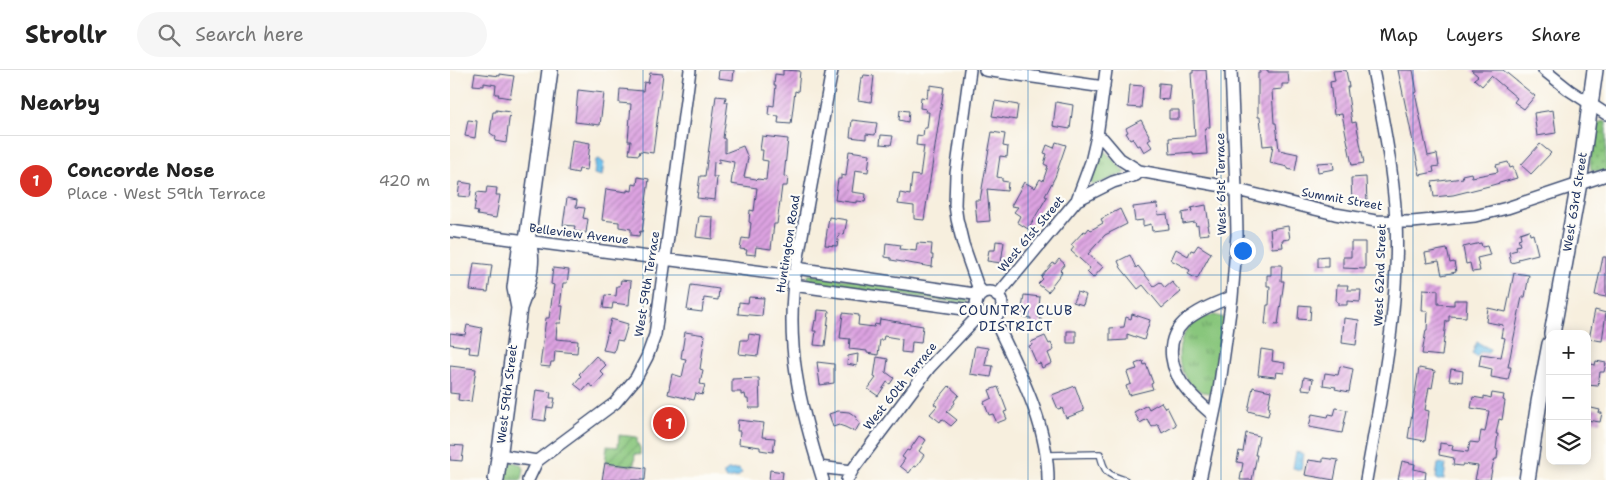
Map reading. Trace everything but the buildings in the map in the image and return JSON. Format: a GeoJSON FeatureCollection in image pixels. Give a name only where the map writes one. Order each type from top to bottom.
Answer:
{"type":"FeatureCollection","features":[{"type":"Feature","properties":{"kind":"street","name":"West 59th Street"},"geometry":{"type":"LineString","coordinates":[[496,480],[519,308],[515,288],[520,249],[527,241],[550,70]]}},
{"type":"Feature","properties":{"kind":"street","name":"West 59th Terrace"},"geometry":{"type":"LineString","coordinates":[[528,480],[538,460],[615,403],[636,378],[647,357],[655,335],[690,70]]}},
{"type":"Feature","properties":{"kind":"street","name":"Huntington Road"},"geometry":{"type":"LineString","coordinates":[[824,480],[803,414],[796,379],[791,334],[794,276],[832,70]]}},
{"type":"Feature","properties":{"kind":"street"},"geometry":{"type":"LineString","coordinates":[[970,70],[956,174],[955,205],[963,244],[982,294]]}},
{"type":"Feature","properties":{"kind":"street"},"geometry":{"type":"LineString","coordinates":[[985,70],[1104,87]]}},
{"type":"Feature","properties":{"kind":"street","name":"West 61st Street"},"geometry":{"type":"LineString","coordinates":[[997,296],[1076,200],[1091,162],[1098,136],[1106,70]]}},
{"type":"Feature","properties":{"kind":"street","name":"West 61st Terrace"},"geometry":{"type":"LineString","coordinates":[[1200,480],[1226,349],[1237,235],[1231,70]]}},
{"type":"Feature","properties":{"kind":"street","name":"West 62nd Street"},"geometry":{"type":"LineString","coordinates":[[1366,480],[1390,343],[1395,279],[1396,222],[1389,149],[1373,70]]}},
{"type":"Feature","properties":{"kind":"street"},"geometry":{"type":"LineString","coordinates":[[1544,70],[1606,114]]}},
{"type":"Feature","properties":{"kind":"street","name":"West 63rd Street"},"geometry":{"type":"LineString","coordinates":[[1553,330],[1579,183],[1595,70]]}},
{"type":"Feature","properties":{"kind":"street"},"geometry":{"type":"LineString","coordinates":[[1076,200],[1113,182],[1136,175],[1139,172],[1120,159],[1103,139],[1098,136]]}},
{"type":"Feature","properties":{"kind":"street","name":"Summit Street"},"geometry":{"type":"LineString","coordinates":[[1139,172],[1236,189],[1335,214],[1396,222],[1442,220],[1474,216],[1507,208],[1606,175]]}},
{"type":"Feature","properties":{"kind":"street","name":"Belleview Avenue"},"geometry":{"type":"LineString","coordinates":[[450,231],[794,276],[982,294]]}},
{"type":"Feature","properties":{"kind":"street","name":"Belleview Avenue"},"geometry":{"type":"LineString","coordinates":[[794,276],[979,313]]}},
{"type":"Feature","properties":{"kind":"street"},"geometry":{"type":"LineString","coordinates":[[991,292],[997,296],[1002,308],[988,318],[979,313],[976,303],[982,294],[991,292]]}},
{"type":"Feature","properties":{"kind":"street"},"geometry":{"type":"LineString","coordinates":[[1213,416],[1188,391],[1178,377],[1172,363],[1171,348],[1175,334],[1184,322],[1206,307],[1232,297]]}},
{"type":"Feature","properties":{"kind":"street","name":"West 60th Terrace"},"geometry":{"type":"LineString","coordinates":[[849,475],[930,368],[979,313]]}},
{"type":"Feature","properties":{"kind":"street"},"geometry":{"type":"LineString","coordinates":[[993,316],[1034,408],[1045,444],[1048,480]]}},
{"type":"Feature","properties":{"kind":"street"},"geometry":{"type":"LineString","coordinates":[[1527,480],[1546,365]]}},
{"type":"Feature","properties":{"kind":"street"},"geometry":{"type":"LineString","coordinates":[[500,455],[538,460]]}},
{"type":"Feature","properties":{"kind":"street"},"geometry":{"type":"LineString","coordinates":[[819,467],[849,475]]}},
{"type":"Feature","properties":{"kind":"lane"},"geometry":{"type":"LineString","coordinates":[[1047,455],[1100,454],[1104,470],[1111,475],[1125,480]]}},
{"type":"Feature","properties":{"kind":"green space"},"geometry":{"type":"Polygon","coordinates":[[[1606,121],[1606,171],[1600,172],[1591,170],[1590,162],[1596,124],[1606,121]]]}},
{"type":"Feature","properties":{"kind":"green space"},"geometry":{"type":"Polygon","coordinates":[[[1103,149],[1126,173],[1094,185],[1091,184],[1091,181],[1101,150],[1103,149]]]}},
{"type":"Feature","properties":{"kind":"green space"},"geometry":{"type":"Polygon","coordinates":[[[809,274],[968,297],[968,304],[808,283],[809,274]]]}},
{"type":"Feature","properties":{"kind":"green space"},"geometry":{"type":"Polygon","coordinates":[[[1215,315],[1224,318],[1214,391],[1212,393],[1199,390],[1189,382],[1182,370],[1179,357],[1180,343],[1187,330],[1198,320],[1215,315]]]}},
{"type":"Feature","properties":{"kind":"green space"},"geometry":{"type":"Polygon","coordinates":[[[619,435],[637,437],[640,455],[635,454],[634,466],[605,463],[607,446],[618,447],[619,435]]]}},
{"type":"Feature","properties":{"kind":"green space"},"geometry":{"type":"Polygon","coordinates":[[[514,462],[522,465],[524,469],[522,480],[502,480],[504,467],[507,463],[514,462]]]}},
{"type":"Feature","properties":{"kind":"water"},"geometry":{"type":"Polygon","coordinates":[[[599,159],[604,163],[602,176],[594,174],[596,160],[599,159]]]}},
{"type":"Feature","properties":{"kind":"water"},"geometry":{"type":"Polygon","coordinates":[[[1477,342],[1490,349],[1488,353],[1480,352],[1477,357],[1472,354],[1477,342]]]}},
{"type":"Feature","properties":{"kind":"water"},"geometry":{"type":"Polygon","coordinates":[[[1296,452],[1304,454],[1301,470],[1293,468],[1296,452]]]}},
{"type":"Feature","properties":{"kind":"water"},"geometry":{"type":"Polygon","coordinates":[[[1438,464],[1446,465],[1444,479],[1438,480],[1436,478],[1438,464]]]}},
{"type":"Feature","properties":{"kind":"water"},"geometry":{"type":"Polygon","coordinates":[[[739,469],[742,473],[738,477],[726,479],[724,476],[724,473],[728,470],[739,469]]]}},
{"type":"Feature","properties":{"kind":"place","name":"Concorde Nose"},"geometry":{"type":"Point","coordinates":[669,423]}},
{"type":"Feature","properties":{"kind":"district","name":"COUNTRY CLUB DISTRICT"},"geometry":{"type":"Point","coordinates":[1016,318]}}]}
